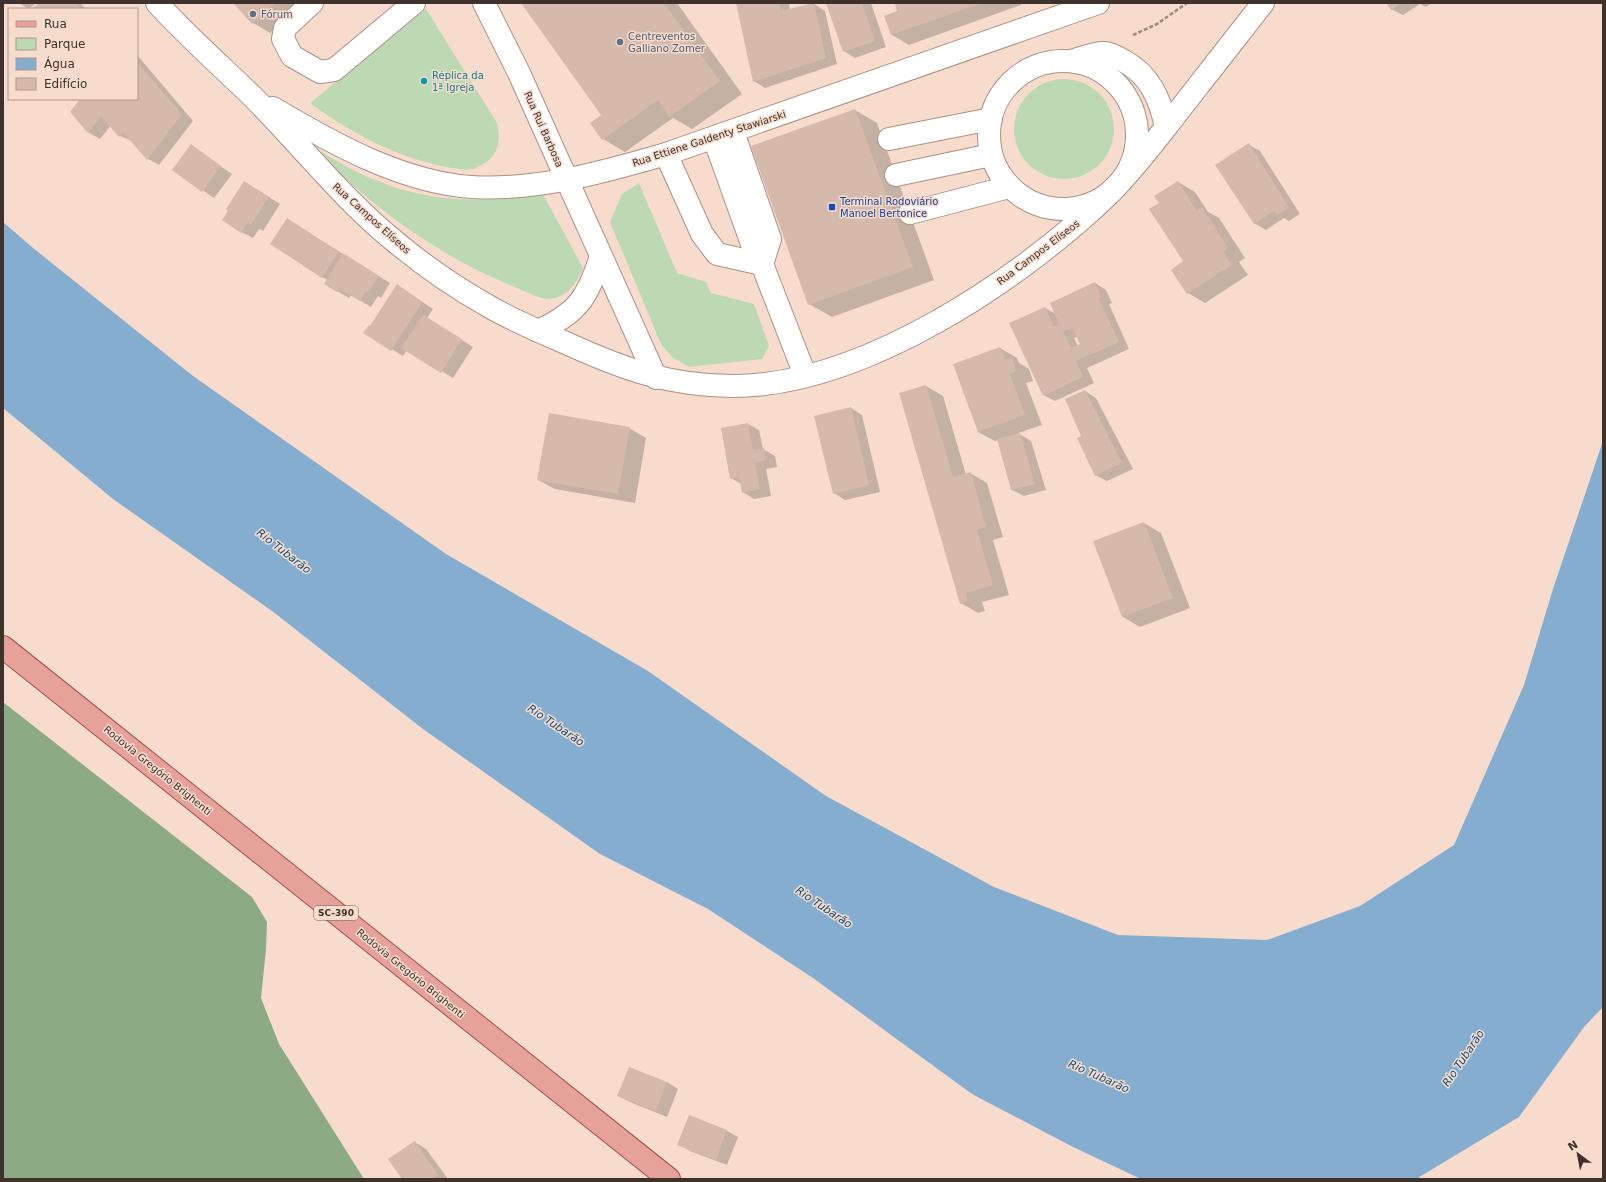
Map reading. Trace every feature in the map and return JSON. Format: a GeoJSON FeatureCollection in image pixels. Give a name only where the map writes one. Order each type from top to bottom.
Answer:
{"type":"FeatureCollection","features":[{"type":"Feature","properties":{"kind":"main road","name":"Rodovia Gregório Brighenti"},"geometry":{"type":"LineString","coordinates":[[3,647],[669,1179]]}},
{"type":"Feature","properties":{"kind":"street","name":"Rua Campos Elíseos"},"geometry":{"type":"LineString","coordinates":[[157,3],[206,54],[251,95],[350,201],[398,244],[447,280],[491,308],[538,331],[619,366],[656,378],[687,384],[735,386],[774,382],[805,376],[852,362],[905,338],[962,306],[1021,267],[1072,228],[1112,190],[1141,158],[1263,3]]}},
{"type":"Feature","properties":{"kind":"street"},"geometry":{"type":"LineString","coordinates":[[312,3],[285,28],[283,39],[292,56],[320,72],[334,70],[414,3]]}},
{"type":"Feature","properties":{"kind":"street","name":"Rua Rui Barbosa"},"geometry":{"type":"LineString","coordinates":[[484,3],[519,73],[656,378]]}},
{"type":"Feature","properties":{"kind":"street","name":"Rua Ettiene Galdenty Stawiarski"},"geometry":{"type":"LineString","coordinates":[[251,95],[309,130],[352,152],[392,168],[436,182],[471,187],[512,186],[566,179],[666,154],[724,135],[1098,3]]}},
{"type":"Feature","properties":{"kind":"street"},"geometry":{"type":"LineString","coordinates":[[1070,62],[1104,53],[1118,57],[1131,64],[1151,84],[1157,96],[1166,127]]}},
{"type":"Feature","properties":{"kind":"street"},"geometry":{"type":"LineString","coordinates":[[1052,62],[1070,62],[1091,66],[1109,77],[1124,93],[1134,112],[1137,133],[1134,154],[1126,174],[1112,190],[1090,203],[1079,207],[1060,209],[1041,206],[1024,199],[1010,187],[998,172],[991,155],[988,136],[996,102],[1006,88],[1020,75],[1035,67],[1052,62]]}},
{"type":"Feature","properties":{"kind":"street"},"geometry":{"type":"LineString","coordinates":[[889,139],[991,119]]}},
{"type":"Feature","properties":{"kind":"street"},"geometry":{"type":"LineString","coordinates":[[724,135],[770,239],[762,264],[805,376]]}},
{"type":"Feature","properties":{"kind":"street"},"geometry":{"type":"LineString","coordinates":[[666,154],[702,234],[717,254],[762,264]]}},
{"type":"Feature","properties":{"kind":"street"},"geometry":{"type":"LineString","coordinates":[[896,176],[991,155]]}},
{"type":"Feature","properties":{"kind":"street"},"geometry":{"type":"LineString","coordinates":[[910,213],[1010,187]]}},
{"type":"Feature","properties":{"kind":"street"},"geometry":{"type":"LineString","coordinates":[[538,331],[557,322],[570,313],[581,301],[589,287],[600,256]]}},
{"type":"Feature","properties":{"kind":"green space"},"geometry":{"type":"Polygon","coordinates":[[[426,9],[497,123],[499,138],[497,148],[493,156],[473,169],[469,170],[442,166],[406,156],[356,133],[310,103],[426,9]]]}},
{"type":"Feature","properties":{"kind":"green space"},"geometry":{"type":"Polygon","coordinates":[[[1064,79],[1074,80],[1092,87],[1106,101],[1113,119],[1113,139],[1106,157],[1092,171],[1074,178],[1064,179],[1054,178],[1036,171],[1022,157],[1015,139],[1014,129],[1015,119],[1022,101],[1036,87],[1054,80],[1064,79]]]}},
{"type":"Feature","properties":{"kind":"green space"},"geometry":{"type":"Polygon","coordinates":[[[309,144],[364,175],[391,186],[418,194],[474,200],[505,199],[538,195],[544,196],[583,268],[574,285],[564,294],[553,299],[542,298],[483,273],[428,242],[403,225],[355,187],[309,144]]]}},
{"type":"Feature","properties":{"kind":"green space"},"geometry":{"type":"Polygon","coordinates":[[[639,183],[677,273],[706,282],[711,293],[754,304],[769,346],[762,359],[689,367],[673,358],[661,344],[610,222],[622,194],[639,183]]]}},
{"type":"Feature","properties":{"kind":"green space"},"geometry":{"type":"Polygon","coordinates":[[[3,702],[252,897],[267,922],[261,998],[279,1044],[364,1179],[3,1179],[3,702]]]}},
{"type":"Feature","properties":{"kind":"water","name":"Rio Tubarão"},"geometry":{"type":"Polygon","coordinates":[[[3,222],[33,248],[193,376],[446,554],[648,671],[826,796],[994,887],[1118,935],[1267,940],[1360,906],[1454,845],[1524,685],[1553,589],[1603,441],[1603,1007],[1584,1027],[1519,1117],[1416,1179],[1141,1179],[1073,1147],[972,1094],[813,978],[708,909],[600,854],[423,729],[272,611],[113,499],[3,408],[3,222]]]}},
{"type":"Feature","properties":{"kind":"building"},"geometry":{"type":"Polygon","coordinates":[[[39,3],[76,3],[80,7],[79,8],[33,8],[39,3]]]}},
{"type":"Feature","properties":{"kind":"building","name":"Fórum"},"geometry":{"type":"Polygon","coordinates":[[[233,3],[276,3],[252,24],[233,3]]]}},
{"type":"Feature","properties":{"kind":"building","name":"Centreventos Galliano Zomer"},"geometry":{"type":"Polygon","coordinates":[[[521,3],[664,3],[720,81],[669,117],[658,100],[602,140],[590,123],[601,115],[521,3]]]}},
{"type":"Feature","properties":{"kind":"building"},"geometry":{"type":"Polygon","coordinates":[[[736,3],[779,3],[781,11],[814,3],[826,58],[753,82],[736,3]]]}},
{"type":"Feature","properties":{"kind":"building"},"geometry":{"type":"Polygon","coordinates":[[[826,3],[862,3],[875,41],[843,52],[826,3]]]}},
{"type":"Feature","properties":{"kind":"building"},"geometry":{"type":"Polygon","coordinates":[[[895,3],[982,3],[891,35],[884,16],[897,11],[895,3]]]}},
{"type":"Feature","properties":{"kind":"building"},"geometry":{"type":"Polygon","coordinates":[[[1386,3],[1401,3],[1391,10],[1386,3]]]}},
{"type":"Feature","properties":{"kind":"building"},"geometry":{"type":"Polygon","coordinates":[[[138,63],[182,114],[147,160],[123,132],[119,137],[101,116],[88,133],[70,112],[79,100],[138,100],[138,63]]]}},
{"type":"Feature","properties":{"kind":"building","name":"Terminal Rodoviário Manoel Bertonice"},"geometry":{"type":"Polygon","coordinates":[[[855,109],[913,267],[808,305],[751,146],[855,109]]]}},
{"type":"Feature","properties":{"kind":"building"},"geometry":{"type":"Polygon","coordinates":[[[1249,143],[1289,208],[1277,215],[1274,211],[1254,224],[1215,165],[1249,143]]]}},
{"type":"Feature","properties":{"kind":"building"},"geometry":{"type":"Polygon","coordinates":[[[191,144],[221,166],[202,192],[172,170],[191,144]]]}},
{"type":"Feature","properties":{"kind":"building"},"geometry":{"type":"Polygon","coordinates":[[[244,181],[269,197],[251,225],[247,223],[241,233],[222,220],[228,211],[226,209],[244,181]]]}},
{"type":"Feature","properties":{"kind":"building"},"geometry":{"type":"Polygon","coordinates":[[[1178,181],[1197,211],[1202,207],[1228,248],[1223,252],[1232,265],[1187,294],[1171,270],[1183,261],[1149,209],[1159,203],[1154,196],[1178,181]]]}},
{"type":"Feature","properties":{"kind":"building"},"geometry":{"type":"Polygon","coordinates":[[[287,218],[339,252],[322,278],[270,244],[287,218]]]}},
{"type":"Feature","properties":{"kind":"building"},"geometry":{"type":"Polygon","coordinates":[[[343,253],[379,276],[369,292],[366,291],[360,301],[339,289],[337,292],[324,284],[343,253]]]}},
{"type":"Feature","properties":{"kind":"building"},"geometry":{"type":"Polygon","coordinates":[[[1095,282],[1101,297],[1098,298],[1119,342],[1076,361],[1083,377],[1043,396],[1009,323],[1045,307],[1054,327],[1059,324],[1050,303],[1095,282]],[[1072,328],[1063,331],[1071,348],[1080,344],[1072,328]]]}},
{"type":"Feature","properties":{"kind":"building"},"geometry":{"type":"Polygon","coordinates":[[[397,284],[422,302],[391,351],[363,333],[369,325],[370,326],[397,284]]]}},
{"type":"Feature","properties":{"kind":"building"},"geometry":{"type":"Polygon","coordinates":[[[423,315],[462,339],[441,373],[401,348],[423,315]]]}},
{"type":"Feature","properties":{"kind":"building"},"geometry":{"type":"Polygon","coordinates":[[[1000,347],[1005,360],[1012,358],[1016,371],[1010,374],[1025,415],[978,432],[953,364],[1000,347]]]}},
{"type":"Feature","properties":{"kind":"building"},"geometry":{"type":"Polygon","coordinates":[[[926,385],[953,477],[971,472],[986,527],[977,530],[993,585],[966,593],[968,601],[960,604],[899,393],[926,385]]]}},
{"type":"Feature","properties":{"kind":"building"},"geometry":{"type":"Polygon","coordinates":[[[1085,390],[1122,463],[1095,476],[1077,438],[1081,436],[1065,399],[1085,390]]]}},
{"type":"Feature","properties":{"kind":"building"},"geometry":{"type":"Polygon","coordinates":[[[851,407],[869,485],[833,494],[814,416],[851,407]]]}},
{"type":"Feature","properties":{"kind":"building"},"geometry":{"type":"Polygon","coordinates":[[[549,413],[630,427],[618,494],[537,480],[549,413]]]}},
{"type":"Feature","properties":{"kind":"building"},"geometry":{"type":"Polygon","coordinates":[[[748,423],[753,450],[764,448],[766,460],[755,463],[760,489],[742,493],[739,477],[730,479],[721,428],[748,423]]]}},
{"type":"Feature","properties":{"kind":"building"},"geometry":{"type":"Polygon","coordinates":[[[1020,433],[1035,484],[1011,490],[997,439],[1020,433]]]}},
{"type":"Feature","properties":{"kind":"building"},"geometry":{"type":"Polygon","coordinates":[[[1144,522],[1173,598],[1122,617],[1093,541],[1144,522]]]}},
{"type":"Feature","properties":{"kind":"building"},"geometry":{"type":"Polygon","coordinates":[[[629,1067],[667,1082],[656,1111],[617,1096],[629,1067]]]}},
{"type":"Feature","properties":{"kind":"building"},"geometry":{"type":"Polygon","coordinates":[[[689,1115],[727,1130],[716,1160],[677,1145],[689,1115]]]}},
{"type":"Feature","properties":{"kind":"building"},"geometry":{"type":"Polygon","coordinates":[[[415,1141],[438,1175],[432,1179],[402,1179],[388,1159],[415,1141]]]}},
{"type":"Feature","properties":{"kind":"place","name":"Fórum"},"geometry":{"type":"Point","coordinates":[253,14]}},
{"type":"Feature","properties":{"kind":"place","name":"Centreventos Galliano Zomer"},"geometry":{"type":"Point","coordinates":[620,42]}},
{"type":"Feature","properties":{"kind":"place","name":"Réplica da 1ª Igreja"},"geometry":{"type":"Point","coordinates":[424,81]}},
{"type":"Feature","properties":{"kind":"place","name":"Terminal Rodoviário Manoel Bertonice"},"geometry":{"type":"Point","coordinates":[832,207]}}]}
